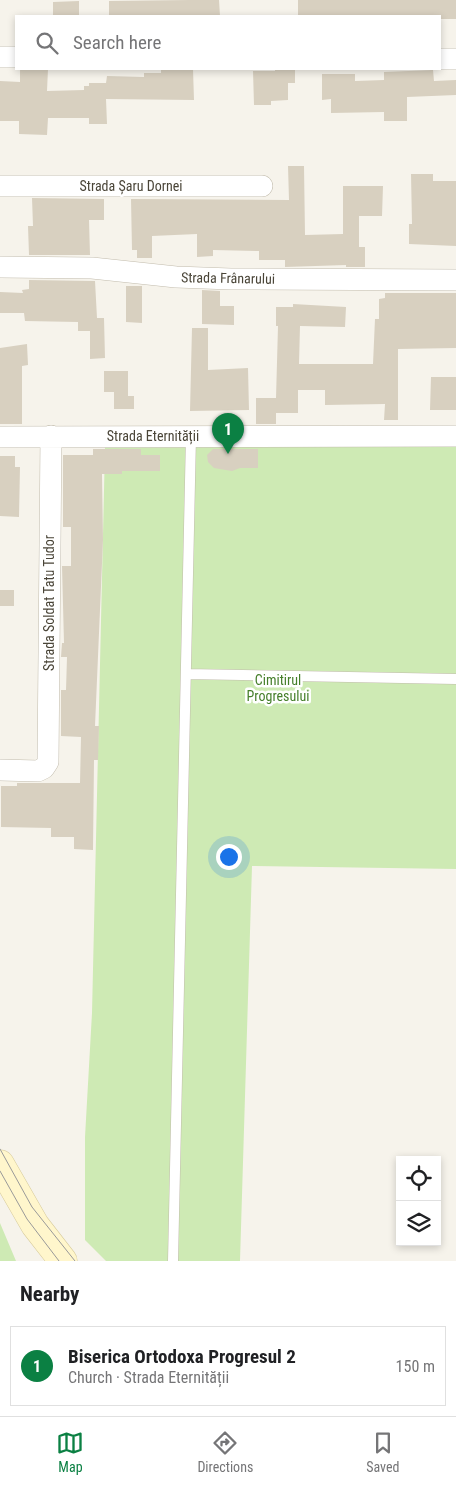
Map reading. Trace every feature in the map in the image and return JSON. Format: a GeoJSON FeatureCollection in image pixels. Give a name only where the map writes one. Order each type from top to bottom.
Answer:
{"type":"FeatureCollection","features":[{"type":"Feature","properties":{"kind":"main road"},"geometry":{"type":"LineString","coordinates":[[0,1164],[35,1225],[63,1261]]}},
{"type":"Feature","properties":{"kind":"street"},"geometry":{"type":"LineString","coordinates":[[0,57],[15,57]]}},
{"type":"Feature","properties":{"kind":"street"},"geometry":{"type":"LineString","coordinates":[[441,59],[456,59]]}},
{"type":"Feature","properties":{"kind":"street","name":"Strada Șaru Dornei"},"geometry":{"type":"LineString","coordinates":[[0,186],[262,186]]}},
{"type":"Feature","properties":{"kind":"street","name":"Strada Frânarului"},"geometry":{"type":"LineString","coordinates":[[0,268],[92,268],[176,277],[231,279],[456,280]]}},
{"type":"Feature","properties":{"kind":"street","name":"Strada Eternității"},"geometry":{"type":"LineString","coordinates":[[0,436],[456,436]]}},
{"type":"Feature","properties":{"kind":"street","name":"Strada Soldat Tatu Tudor"},"geometry":{"type":"LineString","coordinates":[[0,770],[38,770],[44,768],[48,756],[51,436]]}},
{"type":"Feature","properties":{"kind":"lane"},"geometry":{"type":"LineString","coordinates":[[173,1261],[191,436]]}},
{"type":"Feature","properties":{"kind":"lane"},"geometry":{"type":"LineString","coordinates":[[186,674],[456,679]]}},
{"type":"Feature","properties":{"kind":"green space","name":"Cimitirul Progresului"},"geometry":{"type":"Polygon","coordinates":[[[105,447],[456,447],[456,869],[252,866],[240,1261],[106,1261],[85,1240],[85,1137],[92,1013],[105,447]]]}},
{"type":"Feature","properties":{"kind":"green space"},"geometry":{"type":"Polygon","coordinates":[[[0,1223],[16,1261],[0,1261],[0,1223]]]}},
{"type":"Feature","properties":{"kind":"building"},"geometry":{"type":"Polygon","coordinates":[[[219,0],[220,15],[109,15],[109,1],[219,0]]]}},
{"type":"Feature","properties":{"kind":"building"},"geometry":{"type":"Polygon","coordinates":[[[298,0],[456,0],[456,19],[441,19],[441,15],[298,15],[298,0]]]}},
{"type":"Feature","properties":{"kind":"building"},"geometry":{"type":"Polygon","coordinates":[[[79,1],[79,15],[53,15],[53,2],[79,1]]]}},
{"type":"Feature","properties":{"kind":"building"},"geometry":{"type":"Polygon","coordinates":[[[20,70],[48,70],[47,91],[84,90],[84,86],[89,86],[89,83],[106,83],[107,76],[144,77],[144,73],[161,73],[161,70],[193,70],[194,100],[106,99],[107,124],[89,124],[89,118],[48,118],[47,135],[19,134],[19,121],[0,121],[0,81],[20,82],[20,70]]]}},
{"type":"Feature","properties":{"kind":"building"},"geometry":{"type":"Polygon","coordinates":[[[295,70],[295,83],[288,83],[288,100],[271,101],[271,105],[254,105],[253,71],[295,70]]]}},
{"type":"Feature","properties":{"kind":"building"},"geometry":{"type":"Polygon","coordinates":[[[433,70],[434,81],[456,80],[456,95],[407,97],[407,121],[384,121],[384,112],[331,113],[331,99],[322,100],[322,74],[355,74],[355,81],[384,80],[384,72],[433,70]]]}},
{"type":"Feature","properties":{"kind":"building"},"geometry":{"type":"Polygon","coordinates":[[[288,166],[304,166],[305,235],[343,234],[343,186],[383,186],[382,216],[359,216],[359,247],[365,247],[365,267],[346,267],[346,265],[285,267],[285,260],[259,260],[259,251],[213,250],[213,256],[197,257],[197,234],[152,236],[152,258],[137,258],[137,250],[132,250],[131,199],[289,200],[288,166]]]}},
{"type":"Feature","properties":{"kind":"building"},"geometry":{"type":"Polygon","coordinates":[[[411,174],[433,174],[433,181],[456,181],[456,246],[409,244],[409,224],[412,224],[411,174]]]}},
{"type":"Feature","properties":{"kind":"building"},"geometry":{"type":"Polygon","coordinates":[[[32,198],[104,199],[104,220],[89,220],[90,255],[29,255],[28,226],[33,226],[32,198]]]}},
{"type":"Feature","properties":{"kind":"building"},"geometry":{"type":"Polygon","coordinates":[[[29,280],[95,281],[97,318],[104,318],[105,358],[90,359],[90,331],[78,331],[78,322],[25,321],[24,313],[0,313],[0,292],[23,293],[22,290],[29,289],[29,280]]]}},
{"type":"Feature","properties":{"kind":"building"},"geometry":{"type":"Polygon","coordinates":[[[126,286],[142,286],[142,323],[126,322],[126,286]]]}},
{"type":"Feature","properties":{"kind":"building"},"geometry":{"type":"Polygon","coordinates":[[[202,290],[220,291],[220,306],[234,306],[234,325],[202,324],[202,290]]]}},
{"type":"Feature","properties":{"kind":"building"},"geometry":{"type":"Polygon","coordinates":[[[385,293],[456,293],[456,348],[398,349],[398,420],[384,420],[385,404],[325,405],[325,390],[298,390],[298,413],[276,413],[276,424],[256,424],[256,398],[276,398],[278,326],[276,326],[276,307],[293,307],[293,304],[346,307],[345,327],[300,326],[299,364],[373,364],[375,319],[379,319],[379,299],[385,298],[385,293]]]}},
{"type":"Feature","properties":{"kind":"building"},"geometry":{"type":"Polygon","coordinates":[[[192,328],[208,328],[208,370],[248,368],[249,410],[190,411],[192,328]]]}},
{"type":"Feature","properties":{"kind":"building"},"geometry":{"type":"Polygon","coordinates":[[[27,344],[28,365],[22,366],[22,424],[0,424],[0,348],[27,344]]]}},
{"type":"Feature","properties":{"kind":"building"},"geometry":{"type":"Polygon","coordinates":[[[104,371],[128,371],[128,396],[134,396],[134,409],[114,409],[114,392],[104,392],[104,371]]]}},
{"type":"Feature","properties":{"kind":"building"},"geometry":{"type":"Polygon","coordinates":[[[431,377],[456,377],[456,410],[430,410],[431,377]]]}},
{"type":"Feature","properties":{"kind":"building"},"geometry":{"type":"Polygon","coordinates":[[[93,449],[141,449],[141,455],[160,455],[160,471],[122,471],[122,474],[102,474],[103,540],[95,726],[99,726],[98,760],[94,760],[93,850],[74,849],[74,837],[51,837],[51,828],[1,827],[1,786],[17,786],[17,783],[80,783],[81,737],[61,736],[61,690],[66,690],[67,657],[61,657],[62,643],[64,643],[62,566],[71,566],[71,527],[63,527],[63,455],[93,455],[93,449]]]}},
{"type":"Feature","properties":{"kind":"building"},"geometry":{"type":"Polygon","coordinates":[[[213,449],[258,449],[258,468],[240,468],[232,471],[214,468],[208,462],[207,455],[213,449]]]}},
{"type":"Feature","properties":{"kind":"building"},"geometry":{"type":"Polygon","coordinates":[[[0,456],[15,456],[15,467],[20,467],[19,517],[0,516],[0,456]]]}},
{"type":"Feature","properties":{"kind":"building"},"geometry":{"type":"Polygon","coordinates":[[[0,590],[14,590],[14,606],[0,606],[0,590]]]}},
{"type":"Feature","properties":{"kind":"tram line"},"geometry":{"type":"LineString","coordinates":[[0,1149],[32,1207],[75,1261]]}},
{"type":"Feature","properties":{"kind":"tram line"},"geometry":{"type":"LineString","coordinates":[[0,1171],[27,1219],[59,1261]]}},
{"type":"Feature","properties":{"kind":"place","name":"Biserica Ortodoxa Progresul 2"},"geometry":{"type":"Point","coordinates":[228,454]}}]}
